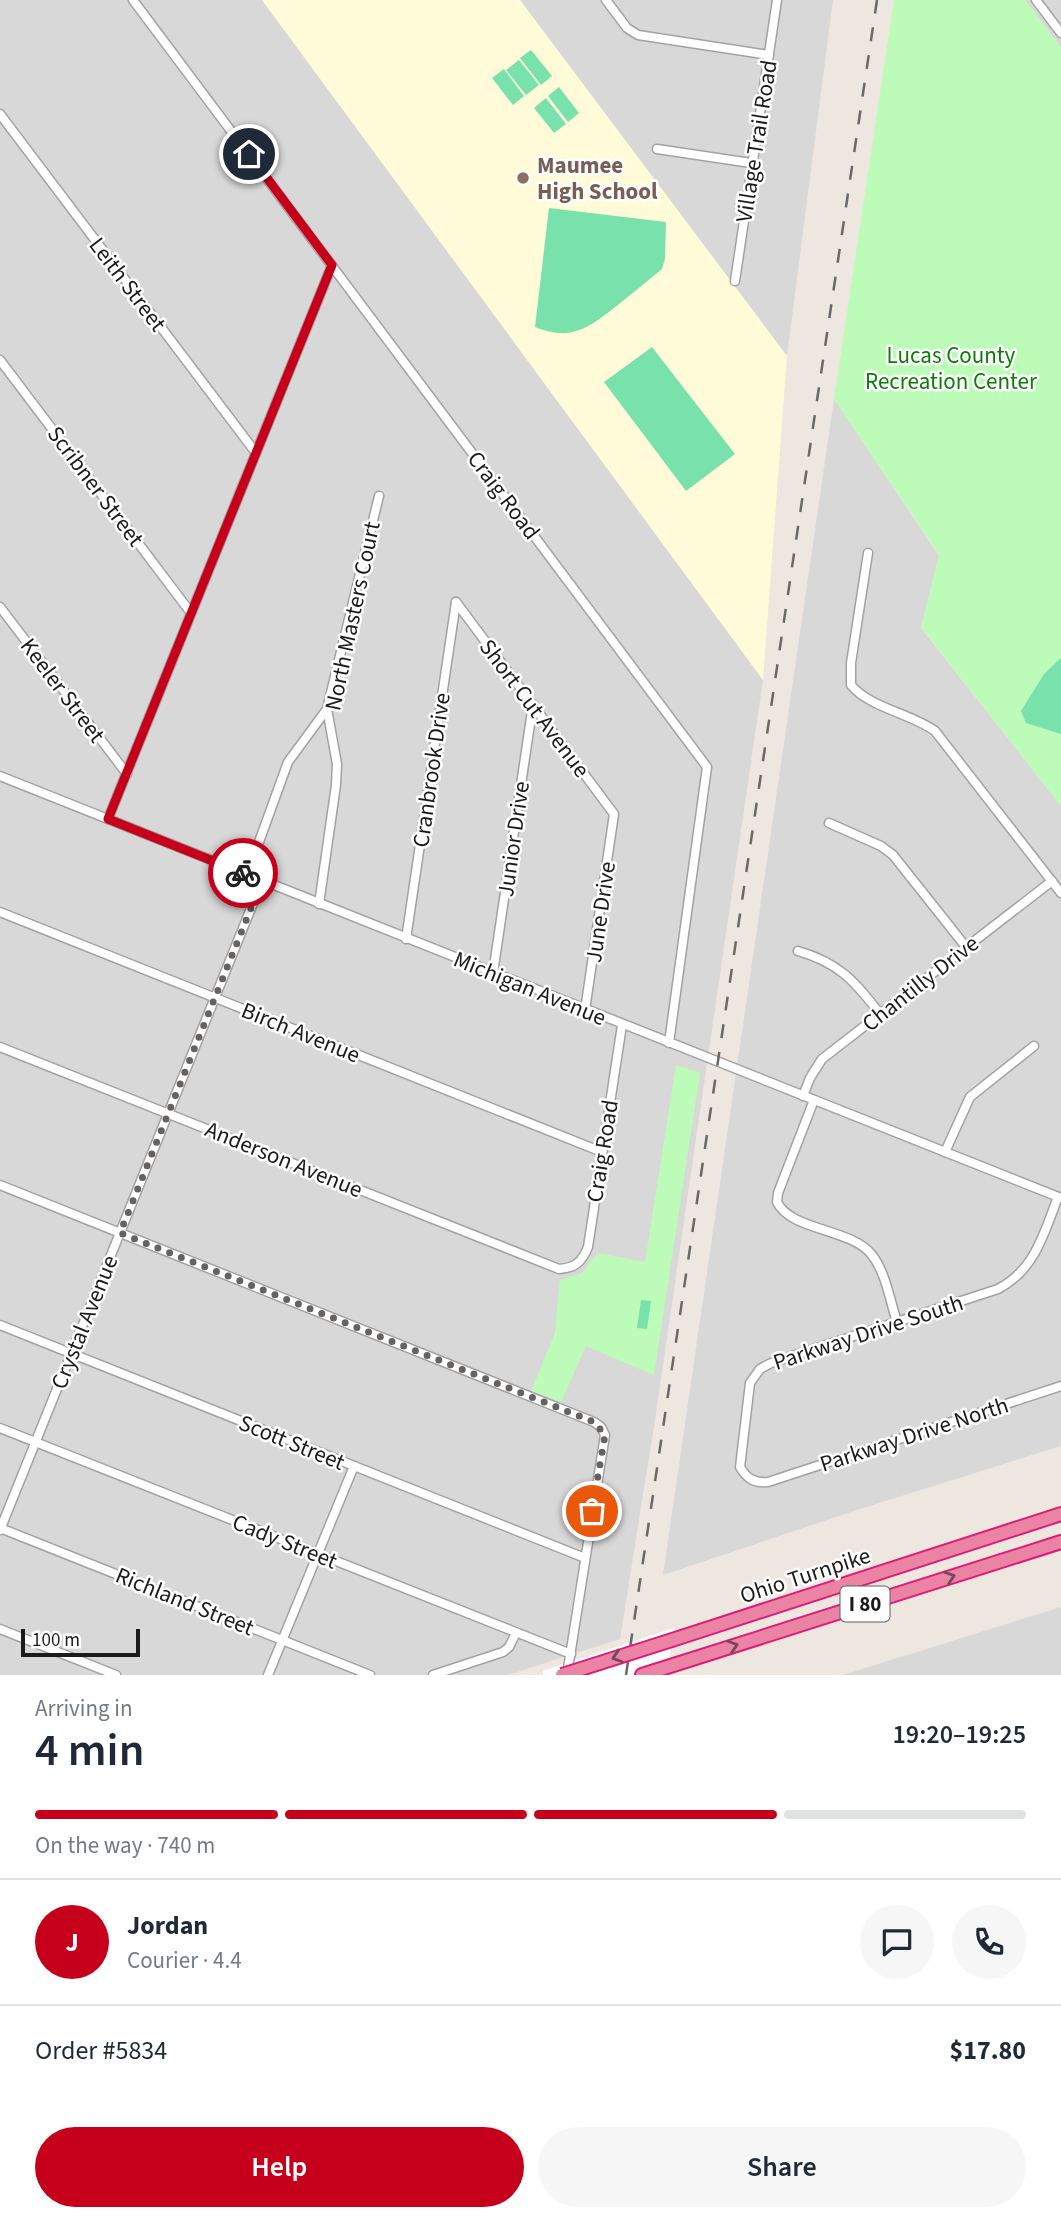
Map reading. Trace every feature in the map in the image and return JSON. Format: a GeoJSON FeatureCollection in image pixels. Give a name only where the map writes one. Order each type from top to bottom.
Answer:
{"type":"FeatureCollection","features":[{"type":"Feature","properties":{"kind":"highway","name":"Ohio Turnpike"},"geometry":{"type":"LineString","coordinates":[[565,1675],[1061,1514]]}},
{"type":"Feature","properties":{"kind":"highway","name":"Ohio Turnpike"},"geometry":{"type":"LineString","coordinates":[[642,1675],[1061,1542]]}},
{"type":"Feature","properties":{"kind":"street","name":"Craig Road"},"geometry":{"type":"LineString","coordinates":[[133,0],[707,767],[668,1043]]}},
{"type":"Feature","properties":{"kind":"street"},"geometry":{"type":"LineString","coordinates":[[606,0],[627,28],[638,35],[769,55]]}},
{"type":"Feature","properties":{"kind":"street","name":"Village Trail Road"},"geometry":{"type":"LineString","coordinates":[[735,281],[776,0]]}},
{"type":"Feature","properties":{"kind":"street"},"geometry":{"type":"LineString","coordinates":[[1036,0],[1061,33]]}},
{"type":"Feature","properties":{"kind":"street","name":"Leith Street"},"geometry":{"type":"LineString","coordinates":[[0,114],[256,453]]}},
{"type":"Feature","properties":{"kind":"street"},"geometry":{"type":"LineString","coordinates":[[657,149],[751,163]]}},
{"type":"Feature","properties":{"kind":"street"},"geometry":{"type":"LineString","coordinates":[[108,819],[332,265]]}},
{"type":"Feature","properties":{"kind":"street","name":"Scribner Street"},"geometry":{"type":"LineString","coordinates":[[0,360],[191,612]]}},
{"type":"Feature","properties":{"kind":"street","name":"North Masters Court"},"geometry":{"type":"LineString","coordinates":[[319,904],[337,764],[327,709],[379,496]]}},
{"type":"Feature","properties":{"kind":"street"},"geometry":{"type":"LineString","coordinates":[[868,553],[851,663],[851,685],[863,696],[922,722],[935,731],[1061,893]]}},
{"type":"Feature","properties":{"kind":"street","name":"Short Cut Avenue"},"geometry":{"type":"LineString","coordinates":[[456,602],[614,814]]}},
{"type":"Feature","properties":{"kind":"street","name":"Cranbrook Drive"},"geometry":{"type":"LineString","coordinates":[[406,939],[456,602]]}},
{"type":"Feature","properties":{"kind":"street","name":"Keeler Street"},"geometry":{"type":"LineString","coordinates":[[0,607],[127,774]]}},
{"type":"Feature","properties":{"kind":"street","name":"Junior Drive"},"geometry":{"type":"LineString","coordinates":[[493,973],[533,704]]}},
{"type":"Feature","properties":{"kind":"street"},"geometry":{"type":"LineString","coordinates":[[247,874],[288,762],[327,709]]}},
{"type":"Feature","properties":{"kind":"street","name":"Michigan Avenue"},"geometry":{"type":"LineString","coordinates":[[0,776],[1059,1198]]}},
{"type":"Feature","properties":{"kind":"street","name":"June Drive"},"geometry":{"type":"LineString","coordinates":[[585,1010],[614,814]]}},
{"type":"Feature","properties":{"kind":"street"},"geometry":{"type":"LineString","coordinates":[[829,824],[881,846],[893,855],[966,947]]}},
{"type":"Feature","properties":{"kind":"street","name":"Crystal Avenue"},"geometry":{"type":"LineString","coordinates":[[0,1528],[262,881]]}},
{"type":"Feature","properties":{"kind":"street","name":"Chantilly Drive"},"geometry":{"type":"LineString","coordinates":[[803,1096],[822,1059],[1052,881]]}},
{"type":"Feature","properties":{"kind":"street","name":"Birch Avenue"},"geometry":{"type":"LineString","coordinates":[[0,912],[602,1152]]}},
{"type":"Feature","properties":{"kind":"street"},"geometry":{"type":"LineString","coordinates":[[798,951],[816,956],[848,975],[880,1014]]}},
{"type":"Feature","properties":{"kind":"street","name":"Craig Road"},"geometry":{"type":"LineString","coordinates":[[568,1269],[582,1260],[588,1247],[622,1025]]}},
{"type":"Feature","properties":{"kind":"street"},"geometry":{"type":"LineString","coordinates":[[945,1152],[970,1097],[1034,1046]]}},
{"type":"Feature","properties":{"kind":"street","name":"Anderson Avenue"},"geometry":{"type":"LineString","coordinates":[[0,1047],[559,1269],[568,1269]]}},
{"type":"Feature","properties":{"kind":"street"},"geometry":{"type":"LineString","coordinates":[[814,1100],[778,1193],[777,1202],[786,1214],[853,1241],[871,1253],[878,1264],[897,1322]]}},
{"type":"Feature","properties":{"kind":"street"},"geometry":{"type":"LineString","coordinates":[[0,1185],[594,1422],[605,1435],[571,1654],[565,1675]]}},
{"type":"Feature","properties":{"kind":"street","name":"Parkway Drive South"},"geometry":{"type":"LineString","coordinates":[[768,1482],[754,1482],[740,1467],[750,1383],[754,1375],[771,1363],[998,1289],[1019,1276],[1037,1251],[1059,1198]]}},
{"type":"Feature","properties":{"kind":"street","name":"Scott Street"},"geometry":{"type":"LineString","coordinates":[[0,1325],[585,1558]]}},
{"type":"Feature","properties":{"kind":"street","name":"Parkway Drive North"},"geometry":{"type":"LineString","coordinates":[[768,1482],[1061,1386]]}},
{"type":"Feature","properties":{"kind":"street","name":"Cady Street"},"geometry":{"type":"LineString","coordinates":[[0,1428],[571,1654]]}},
{"type":"Feature","properties":{"kind":"street"},"geometry":{"type":"LineString","coordinates":[[268,1675],[354,1466]]}},
{"type":"Feature","properties":{"kind":"street","name":"Richland Street"},"geometry":{"type":"LineString","coordinates":[[0,1528],[370,1675]]}},
{"type":"Feature","properties":{"kind":"street"},"geometry":{"type":"LineString","coordinates":[[0,1629],[116,1675]]}},
{"type":"Feature","properties":{"kind":"street"},"geometry":{"type":"LineString","coordinates":[[433,1675],[503,1652],[509,1647],[516,1633]]}},
{"type":"Feature","properties":{"kind":"shaded area"},"geometry":{"type":"Polygon","coordinates":[[[0,0],[262,0],[763,680],[655,1420],[620,1639],[508,1675],[0,1675],[0,0]]]}},
{"type":"Feature","properties":{"kind":"shaded area","name":"Maumee High School"},"geometry":{"type":"Polygon","coordinates":[[[262,0],[520,0],[787,356],[763,680],[262,0]]]}},
{"type":"Feature","properties":{"kind":"shaded area"},"geometry":{"type":"Polygon","coordinates":[[[520,0],[833,0],[787,356],[520,0]]]}},
{"type":"Feature","properties":{"kind":"shaded area"},"geometry":{"type":"Polygon","coordinates":[[[1025,0],[1061,0],[1061,47],[1025,0]]]}},
{"type":"Feature","properties":{"kind":"shaded area"},"geometry":{"type":"Polygon","coordinates":[[[834,399],[939,556],[921,628],[1061,806],[1061,1446],[663,1575],[834,399]]]}},
{"type":"Feature","properties":{"kind":"shaded area"},"geometry":{"type":"Polygon","coordinates":[[[1061,1607],[1061,1675],[843,1675],[1061,1607]]]}},
{"type":"Feature","properties":{"kind":"green space","name":"Lucas County Recreation Center"},"geometry":{"type":"Polygon","coordinates":[[[894,0],[1025,0],[1061,47],[1061,806],[921,627],[939,555],[834,399],[894,0]]]}},
{"type":"Feature","properties":{"kind":"green space"},"geometry":{"type":"Polygon","coordinates":[[[531,50],[552,76],[541,85],[520,58],[531,50]]]}},
{"type":"Feature","properties":{"kind":"green space"},"geometry":{"type":"Polygon","coordinates":[[[519,60],[539,85],[526,95],[506,70],[519,60]]]}},
{"type":"Feature","properties":{"kind":"green space"},"geometry":{"type":"Polygon","coordinates":[[[504,69],[524,96],[513,105],[492,78],[504,69]]]}},
{"type":"Feature","properties":{"kind":"green space"},"geometry":{"type":"Polygon","coordinates":[[[559,87],[579,113],[568,122],[548,96],[559,87]]]}},
{"type":"Feature","properties":{"kind":"green space"},"geometry":{"type":"Polygon","coordinates":[[[546,98],[566,124],[554,133],[534,108],[546,98]]]}},
{"type":"Feature","properties":{"kind":"green space"},"geometry":{"type":"Polygon","coordinates":[[[549,208],[666,222],[665,259],[662,269],[609,312],[580,330],[560,333],[535,327],[549,208]]]}},
{"type":"Feature","properties":{"kind":"green space"},"geometry":{"type":"Polygon","coordinates":[[[652,347],[735,454],[686,491],[604,382],[652,347]]]}},
{"type":"Feature","properties":{"kind":"green space"},"geometry":{"type":"Polygon","coordinates":[[[1061,658],[1061,734],[1026,723],[1021,711],[1044,674],[1061,658]]]}},
{"type":"Feature","properties":{"kind":"green space"},"geometry":{"type":"Polygon","coordinates":[[[676,1065],[700,1073],[654,1375],[586,1346],[561,1402],[531,1391],[555,1333],[560,1280],[582,1273],[598,1253],[645,1262],[676,1065]]]}},
{"type":"Feature","properties":{"kind":"green space"},"geometry":{"type":"Polygon","coordinates":[[[641,1300],[651,1301],[647,1329],[637,1328],[641,1300]]]}},
{"type":"Feature","properties":{"kind":"pier"},"geometry":{"type":"Polygon","coordinates":[[[674,1628],[667,1675],[543,1675],[543,1671],[674,1628]]]}},
{"type":"Feature","properties":{"kind":"railway"},"geometry":{"type":"LineString","coordinates":[[626,1675],[877,0]]}},
{"type":"Feature","properties":{"kind":"way so far"},"geometry":{"type":"LineString","coordinates":[[243,873],[262,881],[120,1233],[594,1422],[605,1435],[592,1511]]}},
{"type":"Feature","properties":{"kind":"place","name":"Maumee High School"},"geometry":{"type":"Point","coordinates":[523,178]}},
{"type":"Feature","properties":{"kind":"route"},"geometry":{"type":"LineString","coordinates":[[243,873],[108,819],[332,265],[249,154]]}}]}
